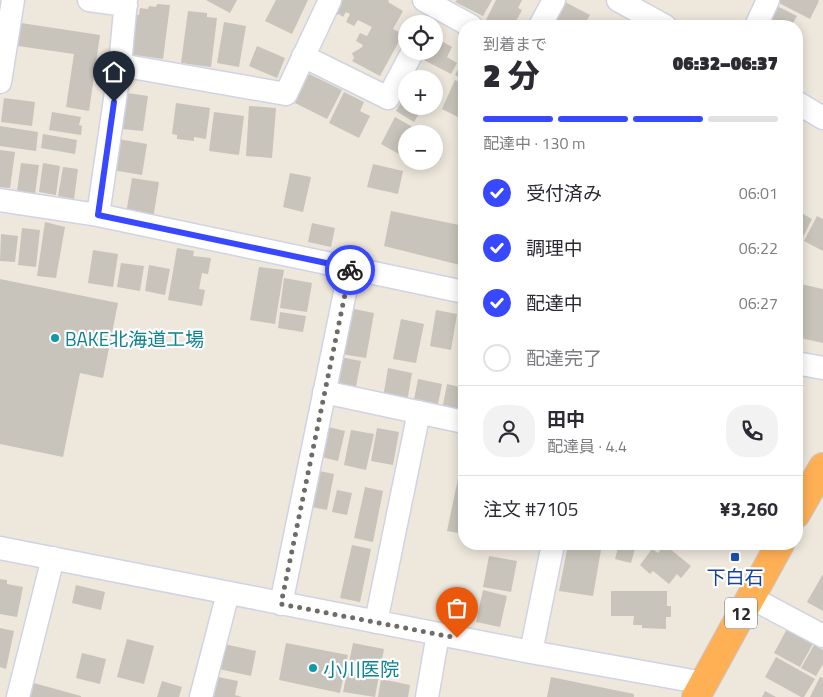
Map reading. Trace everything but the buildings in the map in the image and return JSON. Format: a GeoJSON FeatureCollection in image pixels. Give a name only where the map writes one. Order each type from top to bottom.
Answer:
{"type":"FeatureCollection","features":[{"type":"Feature","properties":{"kind":"highway"},"geometry":{"type":"LineString","coordinates":[[803,502],[823,467]]}},
{"type":"Feature","properties":{"kind":"highway","name":"12"},"geometry":{"type":"LineString","coordinates":[[700,690],[777,550]]}},
{"type":"Feature","properties":{"kind":"street"},"geometry":{"type":"LineString","coordinates":[[0,82],[13,0]]}},
{"type":"Feature","properties":{"kind":"street"},"geometry":{"type":"LineString","coordinates":[[89,0],[126,2],[120,65],[98,215]]}},
{"type":"Feature","properties":{"kind":"street"},"geometry":{"type":"LineString","coordinates":[[120,65],[286,94],[330,0]]}},
{"type":"Feature","properties":{"kind":"street"},"geometry":{"type":"LineString","coordinates":[[543,20],[554,0]]}},
{"type":"Feature","properties":{"kind":"street"},"geometry":{"type":"LineString","coordinates":[[618,0],[654,20]]}},
{"type":"Feature","properties":{"kind":"street"},"geometry":{"type":"LineString","coordinates":[[759,20],[768,0]]}},
{"type":"Feature","properties":{"kind":"street"},"geometry":{"type":"LineString","coordinates":[[432,8],[458,20]]}},
{"type":"Feature","properties":{"kind":"street"},"geometry":{"type":"LineString","coordinates":[[303,56],[388,98],[407,60]]}},
{"type":"Feature","properties":{"kind":"street"},"geometry":{"type":"LineString","coordinates":[[803,106],[823,118]]}},
{"type":"Feature","properties":{"kind":"street"},"geometry":{"type":"LineString","coordinates":[[0,200],[98,215],[458,291]]}},
{"type":"Feature","properties":{"kind":"street"},"geometry":{"type":"LineString","coordinates":[[281,604],[350,268]]}},
{"type":"Feature","properties":{"kind":"street"},"geometry":{"type":"LineString","coordinates":[[803,364],[823,368]]}},
{"type":"Feature","properties":{"kind":"street"},"geometry":{"type":"LineString","coordinates":[[324,392],[458,421]]}},
{"type":"Feature","properties":{"kind":"street"},"geometry":{"type":"LineString","coordinates":[[376,622],[419,412]]}},
{"type":"Feature","properties":{"kind":"street"},"geometry":{"type":"LineString","coordinates":[[0,548],[531,652],[700,690]]}},
{"type":"Feature","properties":{"kind":"street"},"geometry":{"type":"LineString","coordinates":[[531,652],[552,550]]}},
{"type":"Feature","properties":{"kind":"street"},"geometry":{"type":"LineString","coordinates":[[18,697],[53,558]]}},
{"type":"Feature","properties":{"kind":"street"},"geometry":{"type":"LineString","coordinates":[[201,697],[228,593]]}},
{"type":"Feature","properties":{"kind":"street"},"geometry":{"type":"LineString","coordinates":[[750,597],[823,636]]}},
{"type":"Feature","properties":{"kind":"street"},"geometry":{"type":"LineString","coordinates":[[427,697],[438,634]]}},
{"type":"Feature","properties":{"kind":"way so far"},"geometry":{"type":"LineString","coordinates":[[350,270],[281,604],[457,638]]}},
{"type":"Feature","properties":{"kind":"place","name":"BAKE北海道工場"},"geometry":{"type":"Point","coordinates":[55,338]}},
{"type":"Feature","properties":{"kind":"place","name":"下白石"},"geometry":{"type":"Point","coordinates":[735,557]}},
{"type":"Feature","properties":{"kind":"place","name":"小川医院"},"geometry":{"type":"Point","coordinates":[313,668]}},
{"type":"Feature","properties":{"kind":"route"},"geometry":{"type":"LineString","coordinates":[[114,102],[98,215],[350,268],[350,270]]}}]}
